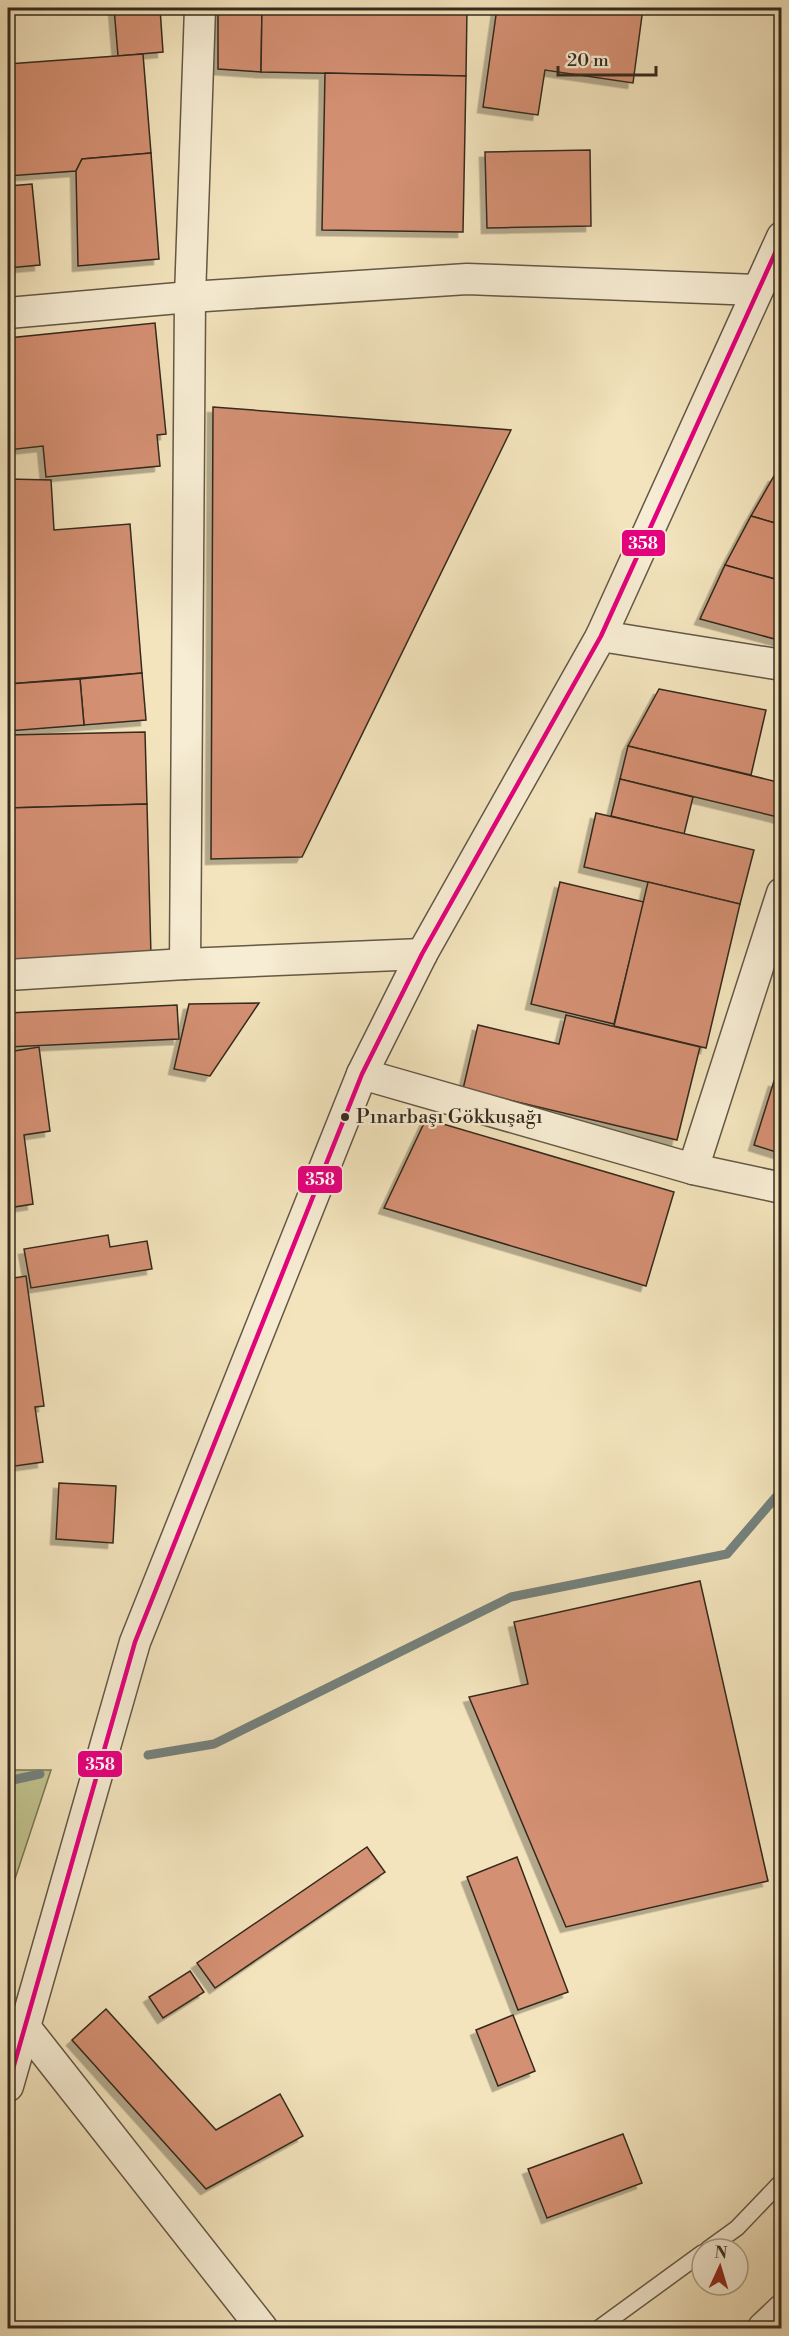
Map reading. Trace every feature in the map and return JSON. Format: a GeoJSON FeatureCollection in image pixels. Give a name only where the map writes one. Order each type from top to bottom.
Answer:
{"type":"FeatureCollection","features":[{"type":"Feature","properties":{"kind":"street"},"geometry":{"type":"LineString","coordinates":[[185,964],[190,297],[200,8]]}},
{"type":"Feature","properties":{"kind":"street"},"geometry":{"type":"LineString","coordinates":[[8,2086],[135,1642],[362,1074],[422,954],[601,636],[782,237]]}},
{"type":"Feature","properties":{"kind":"street"},"geometry":{"type":"LineString","coordinates":[[8,313],[190,297],[468,279],[757,290]]}},
{"type":"Feature","properties":{"kind":"street"},"geometry":{"type":"LineString","coordinates":[[601,636],[782,665]]}},
{"type":"Feature","properties":{"kind":"street"},"geometry":{"type":"LineString","coordinates":[[693,1169],[782,893]]}},
{"type":"Feature","properties":{"kind":"street"},"geometry":{"type":"LineString","coordinates":[[8,975],[185,964],[422,954]]}},
{"type":"Feature","properties":{"kind":"street"},"geometry":{"type":"LineString","coordinates":[[362,1074],[693,1169],[782,1188]]}},
{"type":"Feature","properties":{"kind":"street"},"geometry":{"type":"LineString","coordinates":[[25,2027],[262,2328]]}},
{"type":"Feature","properties":{"kind":"street"},"geometry":{"type":"LineString","coordinates":[[763,2328],[782,2310]]}},
{"type":"Feature","properties":{"kind":"lane"},"geometry":{"type":"LineString","coordinates":[[725,2237],[737,2228],[782,2181]]}},
{"type":"Feature","properties":{"kind":"lane"},"geometry":{"type":"LineString","coordinates":[[599,2328],[690,2262]]}},
{"type":"Feature","properties":{"kind":"green space"},"geometry":{"type":"Polygon","coordinates":[[[8,1770],[51,1770],[8,1900],[8,1770]]]}},
{"type":"Feature","properties":{"kind":"building"},"geometry":{"type":"Polygon","coordinates":[[[114,8],[160,8],[163,52],[118,56],[114,8]]]}},
{"type":"Feature","properties":{"kind":"building"},"geometry":{"type":"Polygon","coordinates":[[[218,8],[262,8],[261,72],[218,69],[218,8]]]}},
{"type":"Feature","properties":{"kind":"building"},"geometry":{"type":"Polygon","coordinates":[[[262,8],[467,8],[466,76],[261,72],[262,8]]]}},
{"type":"Feature","properties":{"kind":"building"},"geometry":{"type":"Polygon","coordinates":[[[497,8],[643,8],[633,83],[545,70],[538,115],[483,107],[497,8]]]}},
{"type":"Feature","properties":{"kind":"building"},"geometry":{"type":"Polygon","coordinates":[[[143,54],[151,153],[82,159],[76,171],[8,176],[8,64],[143,54]]]}},
{"type":"Feature","properties":{"kind":"building"},"geometry":{"type":"Polygon","coordinates":[[[325,73],[466,76],[463,232],[322,230],[325,73]]]}},
{"type":"Feature","properties":{"kind":"building"},"geometry":{"type":"Polygon","coordinates":[[[590,150],[591,226],[487,228],[485,152],[590,150]]]}},
{"type":"Feature","properties":{"kind":"building"},"geometry":{"type":"Polygon","coordinates":[[[151,153],[159,259],[78,266],[76,171],[82,159],[151,153]]]}},
{"type":"Feature","properties":{"kind":"building"},"geometry":{"type":"Polygon","coordinates":[[[32,184],[40,265],[8,268],[8,186],[32,184]]]}},
{"type":"Feature","properties":{"kind":"building"},"geometry":{"type":"Polygon","coordinates":[[[155,323],[166,434],[157,435],[160,466],[46,477],[43,446],[8,450],[8,338],[155,323]]]}},
{"type":"Feature","properties":{"kind":"building"},"geometry":{"type":"Polygon","coordinates":[[[213,407],[511,430],[302,857],[211,859],[213,407]]]}},
{"type":"Feature","properties":{"kind":"building"},"geometry":{"type":"Polygon","coordinates":[[[774,476],[782,479],[782,525],[751,516],[774,476]]]}},
{"type":"Feature","properties":{"kind":"building"},"geometry":{"type":"Polygon","coordinates":[[[8,479],[51,480],[54,530],[130,524],[142,673],[8,684],[8,479]]]}},
{"type":"Feature","properties":{"kind":"building"},"geometry":{"type":"Polygon","coordinates":[[[751,516],[782,525],[782,581],[725,565],[751,516]]]}},
{"type":"Feature","properties":{"kind":"building"},"geometry":{"type":"Polygon","coordinates":[[[725,565],[782,581],[782,641],[700,619],[725,565]]]}},
{"type":"Feature","properties":{"kind":"building"},"geometry":{"type":"Polygon","coordinates":[[[142,673],[146,720],[84,725],[80,679],[142,673]]]}},
{"type":"Feature","properties":{"kind":"building"},"geometry":{"type":"Polygon","coordinates":[[[80,679],[84,725],[8,731],[8,684],[80,679]]]}},
{"type":"Feature","properties":{"kind":"building"},"geometry":{"type":"Polygon","coordinates":[[[659,689],[766,710],[751,775],[628,746],[659,689]]]}},
{"type":"Feature","properties":{"kind":"building"},"geometry":{"type":"Polygon","coordinates":[[[145,732],[147,804],[8,808],[8,735],[145,732]]]}},
{"type":"Feature","properties":{"kind":"building"},"geometry":{"type":"Polygon","coordinates":[[[628,746],[782,783],[782,818],[620,779],[628,746]]]}},
{"type":"Feature","properties":{"kind":"building"},"geometry":{"type":"Polygon","coordinates":[[[620,779],[693,797],[684,834],[611,816],[620,779]]]}},
{"type":"Feature","properties":{"kind":"building"},"geometry":{"type":"Polygon","coordinates":[[[147,804],[151,956],[8,959],[8,808],[147,804]]]}},
{"type":"Feature","properties":{"kind":"building"},"geometry":{"type":"Polygon","coordinates":[[[596,813],[754,850],[740,904],[584,867],[596,813]]]}},
{"type":"Feature","properties":{"kind":"building"},"geometry":{"type":"Polygon","coordinates":[[[560,882],[644,902],[614,1024],[531,1004],[560,882]]]}},
{"type":"Feature","properties":{"kind":"building"},"geometry":{"type":"Polygon","coordinates":[[[648,882],[740,904],[706,1048],[614,1026],[648,882]]]}},
{"type":"Feature","properties":{"kind":"building"},"geometry":{"type":"Polygon","coordinates":[[[259,1003],[210,1076],[174,1069],[189,1004],[259,1003]]]}},
{"type":"Feature","properties":{"kind":"building"},"geometry":{"type":"Polygon","coordinates":[[[177,1005],[179,1039],[8,1047],[8,1013],[177,1005]]]}},
{"type":"Feature","properties":{"kind":"building"},"geometry":{"type":"Polygon","coordinates":[[[566,1015],[700,1047],[677,1140],[463,1089],[478,1025],[559,1044],[566,1015]]]}},
{"type":"Feature","properties":{"kind":"building"},"geometry":{"type":"Polygon","coordinates":[[[39,1047],[50,1131],[24,1135],[33,1204],[8,1208],[8,1052],[39,1047]]]}},
{"type":"Feature","properties":{"kind":"building"},"geometry":{"type":"Polygon","coordinates":[[[774,1081],[782,1083],[782,1154],[754,1145],[774,1081]]]}},
{"type":"Feature","properties":{"kind":"building"},"geometry":{"type":"Polygon","coordinates":[[[426,1119],[674,1192],[646,1286],[384,1208],[426,1119]]]}},
{"type":"Feature","properties":{"kind":"building"},"geometry":{"type":"Polygon","coordinates":[[[108,1235],[110,1247],[147,1241],[152,1269],[31,1288],[24,1249],[108,1235]]]}},
{"type":"Feature","properties":{"kind":"building"},"geometry":{"type":"Polygon","coordinates":[[[26,1276],[44,1406],[35,1407],[43,1462],[8,1467],[8,1279],[26,1276]]]}},
{"type":"Feature","properties":{"kind":"building"},"geometry":{"type":"Polygon","coordinates":[[[59,1483],[116,1486],[113,1543],[56,1539],[59,1483]]]}},
{"type":"Feature","properties":{"kind":"building"},"geometry":{"type":"Polygon","coordinates":[[[700,1581],[768,1881],[566,1927],[469,1697],[528,1684],[514,1622],[700,1581]]]}},
{"type":"Feature","properties":{"kind":"building"},"geometry":{"type":"Polygon","coordinates":[[[367,1847],[385,1872],[215,1988],[197,1963],[367,1847]]]}},
{"type":"Feature","properties":{"kind":"building"},"geometry":{"type":"Polygon","coordinates":[[[517,1857],[568,1992],[518,2010],[467,1877],[517,1857]]]}},
{"type":"Feature","properties":{"kind":"building"},"geometry":{"type":"Polygon","coordinates":[[[190,1971],[204,1992],[163,2018],[149,1997],[190,1971]]]}},
{"type":"Feature","properties":{"kind":"building"},"geometry":{"type":"Polygon","coordinates":[[[106,2009],[216,2130],[280,2094],[303,2136],[206,2189],[72,2040],[106,2009]]]}},
{"type":"Feature","properties":{"kind":"building"},"geometry":{"type":"Polygon","coordinates":[[[513,2015],[535,2071],[498,2086],[476,2030],[513,2015]]]}},
{"type":"Feature","properties":{"kind":"building"},"geometry":{"type":"Polygon","coordinates":[[[623,2134],[642,2183],[547,2218],[528,2169],[623,2134]]]}},
{"type":"Feature","properties":{"kind":"waterway"},"geometry":{"type":"LineString","coordinates":[[148,1755],[214,1744],[511,1597],[727,1554],[782,1490]]}},
{"type":"Feature","properties":{"kind":"waterway"},"geometry":{"type":"LineString","coordinates":[[8,1781],[40,1774]]}},
{"type":"Feature","properties":{"kind":"transit line","name":"358"},"geometry":{"type":"LineString","coordinates":[[8,2086],[135,1642],[362,1074],[422,954],[601,636],[782,238]]}},
{"type":"Feature","properties":{"kind":"place","name":"Pınarbaşı Gökkuşağı"},"geometry":{"type":"Point","coordinates":[345,1117]}}]}
